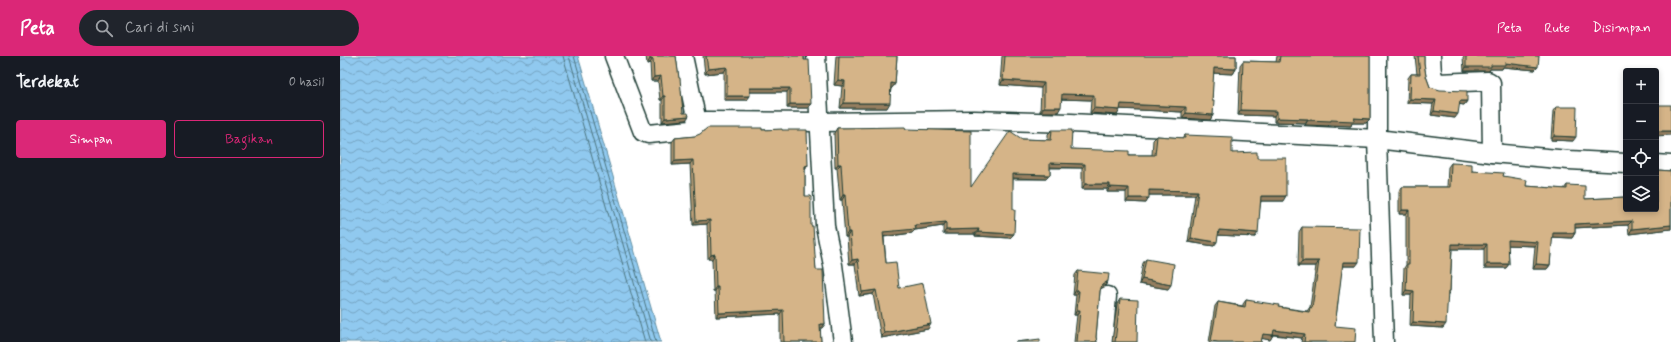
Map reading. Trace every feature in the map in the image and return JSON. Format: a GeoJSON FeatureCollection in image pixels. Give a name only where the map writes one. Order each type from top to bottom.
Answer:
{"type":"FeatureCollection","features":[{"type":"Feature","properties":{"kind":"street"},"geometry":{"type":"LineString","coordinates":[[614,56],[643,132],[658,134],[691,130],[695,127],[697,122],[683,56]]}},
{"type":"Feature","properties":{"kind":"street"},"geometry":{"type":"LineString","coordinates":[[816,56],[825,226],[833,265],[843,342]]}},
{"type":"Feature","properties":{"kind":"street"},"geometry":{"type":"LineString","coordinates":[[1377,56],[1377,139],[1384,342]]}},
{"type":"Feature","properties":{"kind":"street"},"geometry":{"type":"LineString","coordinates":[[1431,56],[1433,76],[1437,83],[1488,81],[1491,83],[1493,87],[1492,153]]}},
{"type":"Feature","properties":{"kind":"street"},"geometry":{"type":"LineString","coordinates":[[697,122],[974,120],[1071,122],[1377,139],[1492,153],[1569,160],[1623,163]]}},
{"type":"Feature","properties":{"kind":"street"},"geometry":{"type":"LineString","coordinates":[[1659,164],[1671,165]]}},
{"type":"Feature","properties":{"kind":"street"},"geometry":{"type":"LineString","coordinates":[[1103,342],[1107,296]]}},
{"type":"Feature","properties":{"kind":"water"},"geometry":{"type":"Polygon","coordinates":[[[340,56],[578,56],[661,342],[340,342],[340,56]]]}},
{"type":"Feature","properties":{"kind":"building"},"geometry":{"type":"Polygon","coordinates":[[[650,56],[676,56],[680,78],[683,113],[688,113],[689,116],[665,118],[665,96],[663,96],[661,76],[654,77],[653,59],[650,59],[650,56]]]}},
{"type":"Feature","properties":{"kind":"building"},"geometry":{"type":"Polygon","coordinates":[[[706,56],[804,56],[804,60],[809,60],[811,104],[790,104],[790,88],[750,88],[750,96],[727,96],[727,67],[708,69],[706,56]]]}},
{"type":"Feature","properties":{"kind":"building"},"geometry":{"type":"Polygon","coordinates":[[[839,56],[897,56],[895,84],[891,83],[890,103],[844,103],[845,81],[838,80],[839,56]]]}},
{"type":"Feature","properties":{"kind":"building"},"geometry":{"type":"Polygon","coordinates":[[[1005,56],[1236,56],[1236,69],[1214,68],[1212,101],[1214,101],[1213,115],[1186,113],[1186,107],[1121,104],[1120,110],[1094,108],[1094,95],[1062,94],[1061,107],[1044,107],[1044,83],[1003,80],[1005,56]]]}},
{"type":"Feature","properties":{"kind":"building"},"geometry":{"type":"Polygon","coordinates":[[[1280,56],[1370,56],[1370,119],[1354,118],[1354,121],[1331,121],[1277,118],[1277,111],[1241,110],[1243,61],[1279,62],[1280,56]]]}},
{"type":"Feature","properties":{"kind":"building"},"geometry":{"type":"Polygon","coordinates":[[[1418,56],[1424,56],[1426,76],[1430,87],[1440,90],[1467,91],[1467,101],[1460,101],[1458,114],[1434,111],[1436,100],[1410,99],[1411,74],[1420,74],[1418,56]]]}},
{"type":"Feature","properties":{"kind":"building"},"geometry":{"type":"Polygon","coordinates":[[[1466,56],[1539,56],[1538,67],[1505,63],[1505,65],[1491,65],[1491,67],[1466,67],[1466,56]]]}},
{"type":"Feature","properties":{"kind":"building"},"geometry":{"type":"Polygon","coordinates":[[[1659,105],[1671,105],[1671,131],[1659,131],[1659,105]]]}},
{"type":"Feature","properties":{"kind":"building"},"geometry":{"type":"Polygon","coordinates":[[[1556,107],[1577,107],[1576,137],[1554,136],[1556,107]]]}},
{"type":"Feature","properties":{"kind":"building"},"geometry":{"type":"Polygon","coordinates":[[[905,127],[906,129],[971,131],[971,187],[1010,131],[1022,139],[1051,140],[1052,130],[1072,130],[1071,149],[1129,151],[1129,155],[1155,155],[1157,136],[1185,138],[1185,135],[1232,137],[1232,153],[1257,152],[1257,158],[1286,158],[1286,196],[1261,196],[1258,233],[1219,230],[1217,242],[1191,238],[1198,191],[1149,190],[1149,198],[1129,198],[1129,188],[1110,187],[1110,184],[1085,184],[1085,164],[1050,163],[1050,175],[1013,174],[1013,210],[1015,210],[1014,234],[978,232],[979,229],[946,230],[946,222],[915,225],[916,229],[883,232],[886,263],[896,262],[899,288],[923,283],[931,324],[884,333],[876,290],[862,292],[858,259],[852,260],[845,195],[843,195],[841,164],[838,164],[837,128],[905,127]]]}},
{"type":"Feature","properties":{"kind":"building"},"geometry":{"type":"Polygon","coordinates":[[[707,128],[807,130],[808,165],[805,166],[805,196],[811,196],[811,226],[813,226],[816,270],[823,270],[825,324],[820,324],[821,342],[784,342],[783,310],[719,313],[718,287],[716,287],[715,254],[711,255],[710,220],[696,221],[693,160],[675,161],[675,138],[695,136],[707,128]]]}},
{"type":"Feature","properties":{"kind":"building"},"geometry":{"type":"Polygon","coordinates":[[[1451,163],[1472,164],[1472,171],[1504,173],[1503,176],[1527,180],[1526,186],[1567,189],[1567,185],[1585,186],[1585,199],[1623,197],[1623,212],[1659,212],[1659,170],[1671,171],[1671,225],[1632,229],[1632,221],[1575,224],[1575,233],[1553,233],[1550,265],[1536,264],[1538,242],[1508,240],[1509,264],[1487,264],[1487,244],[1452,244],[1450,291],[1448,291],[1446,324],[1413,322],[1414,291],[1406,290],[1407,264],[1409,264],[1409,210],[1402,210],[1402,187],[1450,187],[1451,163]]]}},
{"type":"Feature","properties":{"kind":"building"},"geometry":{"type":"Polygon","coordinates":[[[1302,227],[1360,228],[1359,262],[1343,262],[1335,326],[1356,328],[1355,342],[1304,342],[1305,334],[1274,330],[1273,335],[1263,334],[1261,342],[1211,341],[1218,302],[1245,307],[1246,300],[1279,305],[1278,307],[1309,312],[1310,307],[1312,308],[1319,261],[1302,261],[1302,227]]]}},
{"type":"Feature","properties":{"kind":"building"},"geometry":{"type":"Polygon","coordinates":[[[1146,259],[1174,264],[1171,285],[1142,279],[1146,259]]]}},
{"type":"Feature","properties":{"kind":"building"},"geometry":{"type":"Polygon","coordinates":[[[1078,271],[1109,274],[1108,281],[1102,285],[1100,291],[1096,337],[1097,342],[1077,342],[1080,310],[1077,310],[1079,291],[1076,290],[1078,271]]]}},
{"type":"Feature","properties":{"kind":"building"},"geometry":{"type":"Polygon","coordinates":[[[1120,299],[1138,300],[1137,342],[1115,342],[1120,299]]]}},
{"type":"Feature","properties":{"kind":"building"},"geometry":{"type":"Polygon","coordinates":[[[1040,339],[1040,342],[1016,342],[1040,339]]]}}]}
